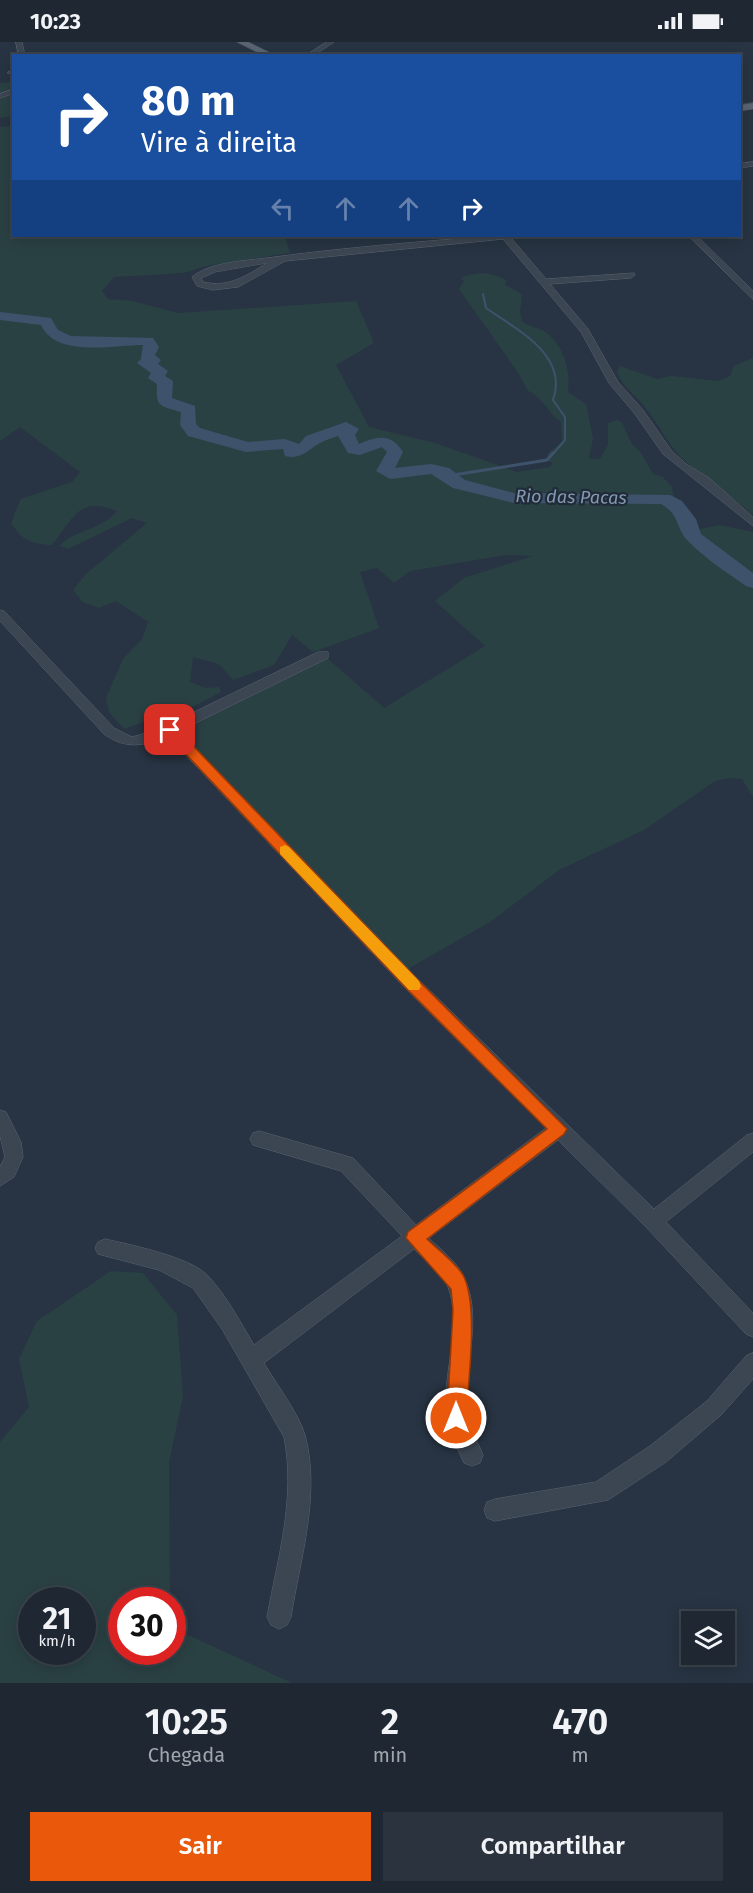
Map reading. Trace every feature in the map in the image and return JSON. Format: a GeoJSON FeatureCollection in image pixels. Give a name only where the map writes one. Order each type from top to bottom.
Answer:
{"type":"FeatureCollection","features":[{"type":"Feature","properties":{"kind":"main road"},"geometry":{"type":"LineString","coordinates":[[241,42],[268,54]]}},
{"type":"Feature","properties":{"kind":"street"},"geometry":{"type":"LineString","coordinates":[[311,54],[331,42]]}},
{"type":"Feature","properties":{"kind":"street"},"geometry":{"type":"LineString","coordinates":[[282,259],[268,266],[258,275],[227,288],[213,289],[200,284],[196,277],[212,269],[282,259],[498,237]]}},
{"type":"Feature","properties":{"kind":"street"},"geometry":{"type":"LineString","coordinates":[[509,237],[585,331],[614,384],[639,412],[667,452],[682,466],[705,480],[753,523]]}},
{"type":"Feature","properties":{"kind":"street"},"geometry":{"type":"LineString","coordinates":[[694,237],[753,296]]}},
{"type":"Feature","properties":{"kind":"street"},"geometry":{"type":"LineString","coordinates":[[543,282],[630,275]]}},
{"type":"Feature","properties":{"kind":"street"},"geometry":{"type":"LineString","coordinates":[[0,614],[109,731],[129,743],[145,741],[170,730],[323,655]]}},
{"type":"Feature","properties":{"kind":"street"},"geometry":{"type":"LineString","coordinates":[[170,730],[412,984],[653,1221],[753,1327]]}},
{"type":"Feature","properties":{"kind":"street"},"geometry":{"type":"LineString","coordinates":[[0,1118],[15,1148],[14,1164],[0,1178]]}},
{"type":"Feature","properties":{"kind":"street"},"geometry":{"type":"LineString","coordinates":[[251,1360],[559,1129]]}},
{"type":"Feature","properties":{"kind":"street"},"geometry":{"type":"LineString","coordinates":[[259,1139],[348,1164],[414,1238],[455,1279],[460,1288],[462,1310],[456,1418],[463,1442],[472,1455]]}},
{"type":"Feature","properties":{"kind":"street"},"geometry":{"type":"LineString","coordinates":[[653,1221],[753,1141]]}},
{"type":"Feature","properties":{"kind":"street"},"geometry":{"type":"LineString","coordinates":[[105,1248],[162,1262],[200,1281],[218,1304],[294,1434],[299,1454],[297,1509],[279,1617]]}},
{"type":"Feature","properties":{"kind":"street"},"geometry":{"type":"LineString","coordinates":[[495,1510],[600,1492],[658,1454],[714,1408],[753,1363]]}},
{"type":"Feature","properties":{"kind":"green space"},"geometry":{"type":"Polygon","coordinates":[[[12,82],[12,116],[0,118],[0,83],[12,82]]]}},
{"type":"Feature","properties":{"kind":"green space"},"geometry":{"type":"Polygon","coordinates":[[[12,126],[12,237],[285,237],[290,253],[206,266],[183,273],[114,277],[102,291],[108,299],[132,301],[178,313],[356,301],[374,343],[336,365],[369,427],[435,443],[517,472],[550,467],[553,463],[547,460],[548,453],[562,442],[561,422],[533,393],[528,391],[519,374],[459,289],[464,281],[461,278],[484,273],[506,280],[505,285],[522,294],[520,312],[522,321],[544,331],[557,343],[567,367],[568,392],[586,404],[593,438],[589,459],[600,459],[608,445],[608,423],[617,420],[622,423],[632,444],[641,453],[653,474],[663,477],[672,487],[673,495],[695,527],[700,529],[719,525],[753,532],[753,797],[742,779],[729,778],[715,781],[644,830],[559,870],[490,922],[406,970],[177,730],[326,657],[384,708],[485,646],[435,601],[464,578],[533,556],[505,555],[410,571],[394,583],[377,568],[360,572],[379,628],[313,652],[292,635],[274,665],[233,680],[219,664],[193,657],[190,682],[206,688],[219,687],[221,692],[160,724],[146,721],[124,729],[109,712],[106,698],[123,659],[142,639],[148,622],[116,601],[99,608],[83,602],[73,590],[86,574],[147,523],[132,518],[68,549],[59,546],[73,536],[104,522],[117,511],[93,506],[84,508],[71,519],[52,545],[38,544],[28,540],[11,523],[21,499],[72,482],[80,472],[20,427],[0,441],[0,127],[12,126]]]}},
{"type":"Feature","properties":{"kind":"green space"},"geometry":{"type":"Polygon","coordinates":[[[753,358],[753,515],[681,457],[645,407],[622,382],[617,372],[620,366],[657,379],[671,376],[719,381],[730,376],[734,366],[753,358]]]}},
{"type":"Feature","properties":{"kind":"green space"},"geometry":{"type":"Polygon","coordinates":[[[111,1271],[143,1273],[177,1315],[183,1396],[169,1462],[170,1587],[108,1587],[108,1665],[186,1665],[186,1634],[292,1683],[0,1683],[0,1442],[29,1407],[19,1359],[37,1321],[111,1271]]]}},
{"type":"Feature","properties":{"kind":"waterway"},"geometry":{"type":"LineString","coordinates":[[483,294],[486,308],[537,345],[554,370],[556,384],[553,400],[565,417],[565,440],[552,455]]}},
{"type":"Feature","properties":{"kind":"waterway","name":"Rio das Pacas"},"geometry":{"type":"LineString","coordinates":[[0,316],[46,321],[53,333],[60,338],[70,340],[83,342],[148,341],[151,347],[147,357],[153,360],[145,363],[160,371],[156,378],[165,381],[164,401],[189,409],[188,425],[194,432],[222,438],[246,447],[285,444],[292,446],[291,452],[297,452],[312,440],[346,427],[351,429],[346,435],[354,449],[360,450],[380,442],[392,446],[395,452],[385,471],[390,474],[431,469],[443,472],[459,484],[514,498],[664,499],[676,505],[687,519],[693,536],[713,554],[753,582]]}},
{"type":"Feature","properties":{"kind":"waterway"},"geometry":{"type":"LineString","coordinates":[[447,476],[547,460],[553,453]]}},
{"type":"Feature","properties":{"kind":"slow traffic"},"geometry":{"type":"LineString","coordinates":[[285,850],[414,986]]}},
{"type":"Feature","properties":{"kind":"route"},"geometry":{"type":"LineString","coordinates":[[170,730],[412,984],[559,1129],[414,1238],[455,1279],[460,1288],[462,1310],[456,1418]]}}]}
